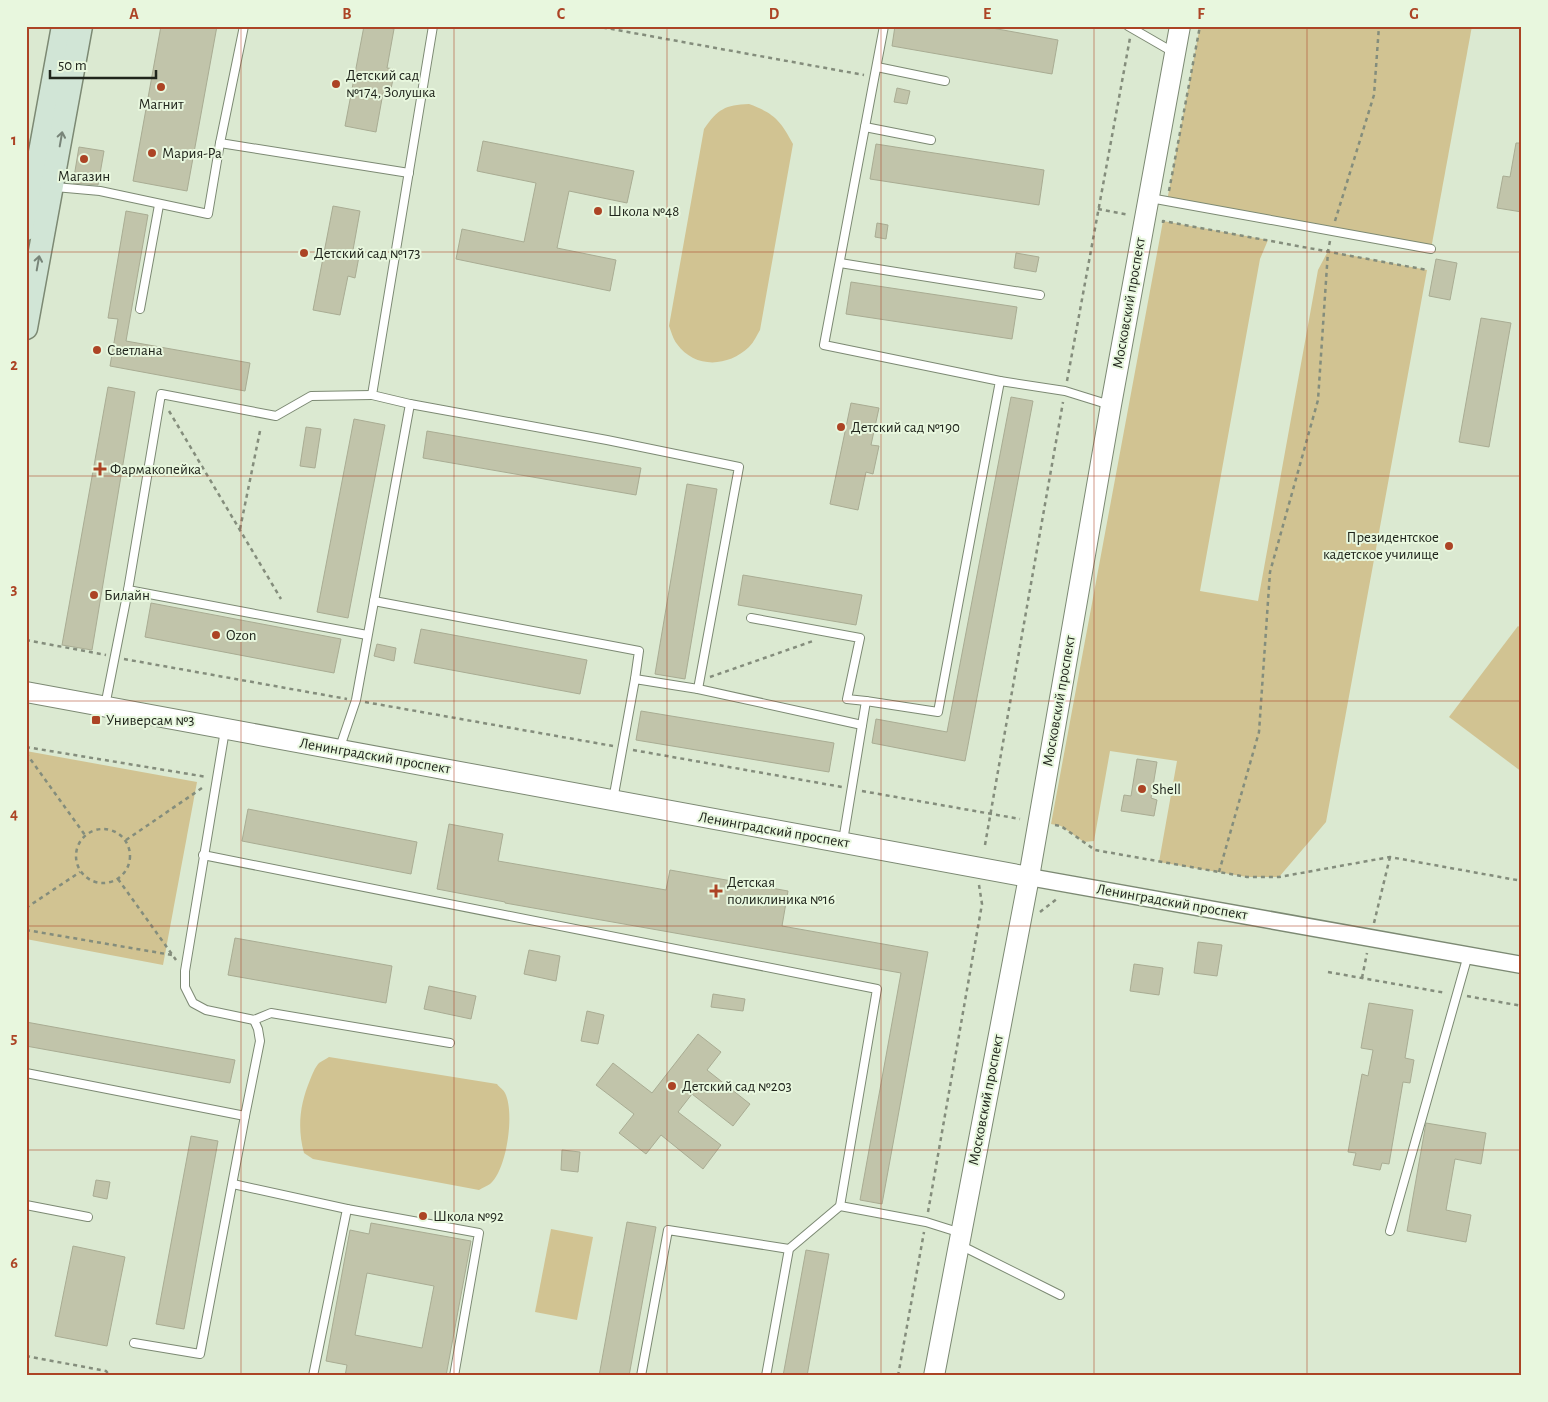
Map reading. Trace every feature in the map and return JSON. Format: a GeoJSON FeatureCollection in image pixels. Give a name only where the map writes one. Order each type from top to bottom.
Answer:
{"type":"FeatureCollection","features":[{"type":"Feature","properties":{"kind":"main road"},"geometry":{"type":"LineString","coordinates":[[26,229],[37,147],[63,26]]}},
{"type":"Feature","properties":{"kind":"main road"},"geometry":{"type":"LineString","coordinates":[[26,328],[81,26]]}},
{"type":"Feature","properties":{"kind":"street","name":"Московский проспект"},"geometry":{"type":"LineString","coordinates":[[934,1376],[1028,877],[1180,26]]}},
{"type":"Feature","properties":{"kind":"street","name":"Ленинградский проспект"},"geometry":{"type":"LineString","coordinates":[[26,692],[1028,877],[1522,965]]}},
{"type":"Feature","properties":{"kind":"lane"},"geometry":{"type":"LineString","coordinates":[[52,187],[100,191],[208,214],[220,143],[244,26]]}},
{"type":"Feature","properties":{"kind":"lane"},"geometry":{"type":"LineString","coordinates":[[372,395],[433,26]]}},
{"type":"Feature","properties":{"kind":"lane"},"geometry":{"type":"LineString","coordinates":[[884,26],[824,345],[1000,381],[1065,391],[1111,405]]}},
{"type":"Feature","properties":{"kind":"lane"},"geometry":{"type":"LineString","coordinates":[[1130,27],[1175,53]]}},
{"type":"Feature","properties":{"kind":"lane"},"geometry":{"type":"LineString","coordinates":[[877,67],[945,80]]}},
{"type":"Feature","properties":{"kind":"lane"},"geometry":{"type":"LineString","coordinates":[[865,127],[931,140]]}},
{"type":"Feature","properties":{"kind":"lane"},"geometry":{"type":"LineString","coordinates":[[220,143],[409,173]]}},
{"type":"Feature","properties":{"kind":"lane"},"geometry":{"type":"LineString","coordinates":[[1148,197],[1431,249]]}},
{"type":"Feature","properties":{"kind":"lane"},"geometry":{"type":"LineString","coordinates":[[140,309],[159,205]]}},
{"type":"Feature","properties":{"kind":"lane"},"geometry":{"type":"LineString","coordinates":[[840,263],[1040,295]]}},
{"type":"Feature","properties":{"kind":"lane"},"geometry":{"type":"LineString","coordinates":[[751,618],[860,638],[847,699],[938,712],[1000,381]]}},
{"type":"Feature","properties":{"kind":"lane"},"geometry":{"type":"LineString","coordinates":[[105,706],[128,590],[161,394],[276,416],[311,396],[372,395],[410,404],[607,440],[739,468],[698,685]]}},
{"type":"Feature","properties":{"kind":"lane"},"geometry":{"type":"LineString","coordinates":[[339,750],[356,700],[410,404]]}},
{"type":"Feature","properties":{"kind":"lane"},"geometry":{"type":"LineString","coordinates":[[128,590],[367,635]]}},
{"type":"Feature","properties":{"kind":"lane"},"geometry":{"type":"LineString","coordinates":[[374,601],[639,651],[613,800]]}},
{"type":"Feature","properties":{"kind":"lane"},"geometry":{"type":"LineString","coordinates":[[634,679],[698,685],[862,725]]}},
{"type":"Feature","properties":{"kind":"lane"},"geometry":{"type":"LineString","coordinates":[[842,842],[866,701]]}},
{"type":"Feature","properties":{"kind":"lane"},"geometry":{"type":"LineString","coordinates":[[225,728],[185,971],[185,988],[193,1003],[206,1010],[254,1020],[271,1013],[450,1043]]}},
{"type":"Feature","properties":{"kind":"lane"},"geometry":{"type":"LineString","coordinates":[[203,854],[877,990],[840,1206],[789,1249],[766,1376]]}},
{"type":"Feature","properties":{"kind":"lane"},"geometry":{"type":"LineString","coordinates":[[1390,1231],[1468,955]]}},
{"type":"Feature","properties":{"kind":"lane"},"geometry":{"type":"LineString","coordinates":[[134,1343],[200,1354],[260,1041],[254,1020]]}},
{"type":"Feature","properties":{"kind":"lane"},"geometry":{"type":"LineString","coordinates":[[26,1074],[245,1116]]}},
{"type":"Feature","properties":{"kind":"lane"},"geometry":{"type":"LineString","coordinates":[[233,1184],[347,1209],[479,1233],[454,1376]]}},
{"type":"Feature","properties":{"kind":"lane"},"geometry":{"type":"LineString","coordinates":[[26,1205],[88,1217]]}},
{"type":"Feature","properties":{"kind":"lane"},"geometry":{"type":"LineString","coordinates":[[840,1206],[926,1222],[960,1238],[1060,1295]]}},
{"type":"Feature","properties":{"kind":"lane"},"geometry":{"type":"LineString","coordinates":[[312,1376],[347,1209]]}},
{"type":"Feature","properties":{"kind":"lane"},"geometry":{"type":"LineString","coordinates":[[641,1376],[668,1230],[789,1249]]}},
{"type":"Feature","properties":{"kind":"path"},"geometry":{"type":"LineString","coordinates":[[595,26],[874,77]]}},
{"type":"Feature","properties":{"kind":"path"},"geometry":{"type":"LineString","coordinates":[[1169,191],[1200,26]]}},
{"type":"Feature","properties":{"kind":"path"},"geometry":{"type":"LineString","coordinates":[[1219,873],[1259,732],[1270,572],[1318,400],[1328,251],[1332,231],[1374,95],[1379,26]]}},
{"type":"Feature","properties":{"kind":"path"},"geometry":{"type":"LineString","coordinates":[[986,845],[1130,27]]}},
{"type":"Feature","properties":{"kind":"path"},"geometry":{"type":"LineString","coordinates":[[1098,210],[1129,215]]}},
{"type":"Feature","properties":{"kind":"path"},"geometry":{"type":"LineString","coordinates":[[1163,221],[1427,270]]}},
{"type":"Feature","properties":{"kind":"path"},"geometry":{"type":"LineString","coordinates":[[167,407],[281,599]]}},
{"type":"Feature","properties":{"kind":"path"},"geometry":{"type":"LineString","coordinates":[[240,530],[260,430]]}},
{"type":"Feature","properties":{"kind":"path"},"geometry":{"type":"LineString","coordinates":[[698,685],[836,633]]}},
{"type":"Feature","properties":{"kind":"path"},"geometry":{"type":"LineString","coordinates":[[26,640],[1020,819]]}},
{"type":"Feature","properties":{"kind":"path"},"geometry":{"type":"LineString","coordinates":[[26,747],[216,778]]}},
{"type":"Feature","properties":{"kind":"path"},"geometry":{"type":"LineString","coordinates":[[26,753],[85,835]]}},
{"type":"Feature","properties":{"kind":"path"},"geometry":{"type":"LineString","coordinates":[[126,840],[216,778]]}},
{"type":"Feature","properties":{"kind":"path"},"geometry":{"type":"LineString","coordinates":[[1051,824],[1061,826],[1096,850],[1247,877],[1279,876],[1390,857],[1522,881]]}},
{"type":"Feature","properties":{"kind":"path"},"geometry":{"type":"LineString","coordinates":[[105,828],[120,834],[126,840],[130,862],[127,870],[118,879],[100,884],[86,878],[80,872],[75,857],[79,842],[85,835],[105,828]]}},
{"type":"Feature","properties":{"kind":"path"},"geometry":{"type":"LineString","coordinates":[[1362,978],[1390,857]]}},
{"type":"Feature","properties":{"kind":"path"},"geometry":{"type":"LineString","coordinates":[[26,908],[80,872]]}},
{"type":"Feature","properties":{"kind":"path"},"geometry":{"type":"LineString","coordinates":[[118,879],[185,971]]}},
{"type":"Feature","properties":{"kind":"path"},"geometry":{"type":"LineString","coordinates":[[898,1376],[982,904],[978,880]]}},
{"type":"Feature","properties":{"kind":"path"},"geometry":{"type":"LineString","coordinates":[[1036,914],[1058,898]]}},
{"type":"Feature","properties":{"kind":"path"},"geometry":{"type":"LineString","coordinates":[[26,930],[172,954]]}},
{"type":"Feature","properties":{"kind":"path"},"geometry":{"type":"LineString","coordinates":[[1328,972],[1522,1006]]}},
{"type":"Feature","properties":{"kind":"path"},"geometry":{"type":"LineString","coordinates":[[26,1356],[106,1371],[110,1376]]}},
{"type":"Feature","properties":{"kind":"shaded area"},"geometry":{"type":"Polygon","coordinates":[[[1200,26],[1472,26],[1431,249],[1167,201],[1200,26]]]}},
{"type":"Feature","properties":{"kind":"shaded area"},"geometry":{"type":"Polygon","coordinates":[[[749,104],[765,111],[776,119],[785,129],[793,144],[760,330],[751,345],[741,354],[722,361],[702,361],[684,352],[673,337],[669,326],[704,129],[723,109],[749,104]]]}},
{"type":"Feature","properties":{"kind":"shaded area"},"geometry":{"type":"Polygon","coordinates":[[[1163,221],[1268,240],[1260,259],[1200,591],[1258,601],[1318,270],[1328,251],[1427,270],[1326,822],[1279,877],[1247,877],[1159,862],[1177,761],[1110,751],[1094,841],[1084,842],[1061,826],[1051,824],[1163,221]]]}},
{"type":"Feature","properties":{"kind":"shaded area"},"geometry":{"type":"Polygon","coordinates":[[[1518,626],[1522,629],[1522,772],[1449,717],[1518,626]]]}},
{"type":"Feature","properties":{"kind":"shaded area"},"geometry":{"type":"Polygon","coordinates":[[[26,751],[197,782],[163,965],[26,939],[26,751]]]}},
{"type":"Feature","properties":{"kind":"shaded area"},"geometry":{"type":"Polygon","coordinates":[[[329,1057],[497,1084],[504,1092],[508,1102],[509,1126],[505,1154],[496,1177],[490,1184],[479,1190],[313,1159],[304,1153],[300,1125],[304,1098],[316,1067],[329,1057]]]}},
{"type":"Feature","properties":{"kind":"shaded area"},"geometry":{"type":"Polygon","coordinates":[[[551,1229],[593,1237],[577,1320],[535,1312],[551,1229]]]}},
{"type":"Feature","properties":{"kind":"building"},"geometry":{"type":"Polygon","coordinates":[[[161,26],[217,26],[187,191],[133,181],[161,26]]]}},
{"type":"Feature","properties":{"kind":"building"},"geometry":{"type":"Polygon","coordinates":[[[364,26],[380,26],[394,29],[387,68],[395,69],[390,94],[383,93],[376,132],[345,126],[364,26]]]}},
{"type":"Feature","properties":{"kind":"building"},"geometry":{"type":"Polygon","coordinates":[[[895,26],[981,26],[1058,40],[1052,74],[892,46],[895,26]]]}},
{"type":"Feature","properties":{"kind":"building"},"geometry":{"type":"Polygon","coordinates":[[[897,88],[910,91],[907,104],[894,102],[897,88]]]}},
{"type":"Feature","properties":{"kind":"building"},"geometry":{"type":"Polygon","coordinates":[[[483,141],[634,171],[627,203],[569,191],[557,248],[616,260],[610,291],[456,259],[462,229],[524,242],[536,183],[477,171],[483,141]]]}},
{"type":"Feature","properties":{"kind":"building"},"geometry":{"type":"Polygon","coordinates":[[[1516,143],[1522,143],[1522,212],[1497,208],[1503,176],[1510,177],[1516,143]]]}},
{"type":"Feature","properties":{"kind":"building"},"geometry":{"type":"Polygon","coordinates":[[[876,144],[1044,170],[1039,205],[870,179],[876,144]]]}},
{"type":"Feature","properties":{"kind":"building"},"geometry":{"type":"Polygon","coordinates":[[[79,147],[104,151],[98,185],[73,183],[79,147]]]}},
{"type":"Feature","properties":{"kind":"building"},"geometry":{"type":"Polygon","coordinates":[[[333,206],[360,211],[353,250],[360,251],[355,278],[348,276],[340,315],[313,310],[333,206]]]}},
{"type":"Feature","properties":{"kind":"building"},"geometry":{"type":"Polygon","coordinates":[[[126,211],[148,215],[126,341],[250,363],[245,391],[110,366],[118,319],[108,318],[126,211]]]}},
{"type":"Feature","properties":{"kind":"building"},"geometry":{"type":"Polygon","coordinates":[[[877,223],[888,225],[886,239],[875,237],[877,223]]]}},
{"type":"Feature","properties":{"kind":"building"},"geometry":{"type":"Polygon","coordinates":[[[1016,253],[1039,257],[1036,272],[1014,268],[1016,253]]]}},
{"type":"Feature","properties":{"kind":"building"},"geometry":{"type":"Polygon","coordinates":[[[1436,259],[1457,263],[1450,300],[1429,296],[1436,259]]]}},
{"type":"Feature","properties":{"kind":"building"},"geometry":{"type":"Polygon","coordinates":[[[851,282],[1017,307],[1012,339],[846,314],[851,282]]]}},
{"type":"Feature","properties":{"kind":"building"},"geometry":{"type":"Polygon","coordinates":[[[1481,318],[1511,323],[1489,447],[1459,442],[1481,318]]]}},
{"type":"Feature","properties":{"kind":"building"},"geometry":{"type":"Polygon","coordinates":[[[108,387],[135,392],[92,650],[62,645],[108,387]]]}},
{"type":"Feature","properties":{"kind":"building"},"geometry":{"type":"Polygon","coordinates":[[[1011,397],[1033,401],[965,761],[872,743],[876,719],[947,732],[1011,397]]]}},
{"type":"Feature","properties":{"kind":"building"},"geometry":{"type":"Polygon","coordinates":[[[851,403],[879,408],[871,445],[879,446],[873,474],[866,472],[858,510],[830,504],[851,403]]]}},
{"type":"Feature","properties":{"kind":"building"},"geometry":{"type":"Polygon","coordinates":[[[354,419],[385,425],[348,618],[317,612],[354,419]]]}},
{"type":"Feature","properties":{"kind":"building"},"geometry":{"type":"Polygon","coordinates":[[[306,427],[321,429],[315,468],[300,466],[306,427]]]}},
{"type":"Feature","properties":{"kind":"building"},"geometry":{"type":"Polygon","coordinates":[[[427,431],[641,468],[636,495],[423,458],[427,431]]]}},
{"type":"Feature","properties":{"kind":"building"},"geometry":{"type":"Polygon","coordinates":[[[687,484],[717,489],[685,679],[655,674],[687,484]]]}},
{"type":"Feature","properties":{"kind":"building"},"geometry":{"type":"Polygon","coordinates":[[[743,575],[862,595],[856,625],[738,605],[743,575]]]}},
{"type":"Feature","properties":{"kind":"building"},"geometry":{"type":"Polygon","coordinates":[[[151,603],[341,639],[334,673],[145,637],[151,603]]]}},
{"type":"Feature","properties":{"kind":"building"},"geometry":{"type":"Polygon","coordinates":[[[421,629],[587,660],[580,694],[414,663],[421,629]]]}},
{"type":"Feature","properties":{"kind":"building"},"geometry":{"type":"Polygon","coordinates":[[[377,644],[396,648],[394,661],[374,656],[377,644]]]}},
{"type":"Feature","properties":{"kind":"building"},"geometry":{"type":"Polygon","coordinates":[[[641,711],[834,743],[829,772],[636,740],[641,711]]]}},
{"type":"Feature","properties":{"kind":"building","name":"Shell"},"geometry":{"type":"Polygon","coordinates":[[[1137,759],[1157,762],[1151,798],[1157,800],[1154,816],[1121,811],[1124,795],[1131,796],[1137,759]]]}},
{"type":"Feature","properties":{"kind":"building"},"geometry":{"type":"Polygon","coordinates":[[[248,809],[417,842],[411,874],[242,841],[248,809]]]}},
{"type":"Feature","properties":{"kind":"building"},"geometry":{"type":"Polygon","coordinates":[[[449,824],[503,834],[498,861],[666,890],[670,870],[788,891],[782,926],[928,952],[882,1204],[860,1200],[901,973],[505,903],[437,889],[449,824]]]}},
{"type":"Feature","properties":{"kind":"building"},"geometry":{"type":"Polygon","coordinates":[[[235,938],[392,966],[386,1003],[228,975],[235,938]]]}},
{"type":"Feature","properties":{"kind":"building"},"geometry":{"type":"Polygon","coordinates":[[[1198,942],[1222,945],[1217,976],[1194,973],[1198,942]]]}},
{"type":"Feature","properties":{"kind":"building"},"geometry":{"type":"Polygon","coordinates":[[[529,950],[560,956],[556,981],[524,974],[529,950]]]}},
{"type":"Feature","properties":{"kind":"building"},"geometry":{"type":"Polygon","coordinates":[[[1134,964],[1163,968],[1159,995],[1130,991],[1134,964]]]}},
{"type":"Feature","properties":{"kind":"building"},"geometry":{"type":"Polygon","coordinates":[[[429,986],[476,996],[471,1019],[424,1009],[429,986]]]}},
{"type":"Feature","properties":{"kind":"building"},"geometry":{"type":"Polygon","coordinates":[[[713,994],[745,999],[743,1011],[711,1007],[713,994]]]}},
{"type":"Feature","properties":{"kind":"building"},"geometry":{"type":"Polygon","coordinates":[[[1369,1003],[1413,1010],[1405,1058],[1414,1060],[1410,1083],[1403,1082],[1389,1164],[1382,1163],[1380,1170],[1353,1165],[1356,1153],[1348,1152],[1362,1074],[1368,1076],[1373,1050],[1361,1048],[1369,1003]]]}},
{"type":"Feature","properties":{"kind":"building"},"geometry":{"type":"Polygon","coordinates":[[[587,1011],[604,1015],[598,1044],[581,1041],[587,1011]]]}},
{"type":"Feature","properties":{"kind":"building"},"geometry":{"type":"Polygon","coordinates":[[[26,1022],[235,1060],[230,1083],[26,1046],[26,1022]]]}},
{"type":"Feature","properties":{"kind":"building"},"geometry":{"type":"Polygon","coordinates":[[[698,1034],[721,1052],[707,1070],[750,1104],[733,1126],[692,1094],[678,1112],[721,1145],[703,1169],[661,1135],[646,1154],[619,1133],[634,1114],[596,1085],[613,1063],[652,1093],[698,1034]]]}},
{"type":"Feature","properties":{"kind":"building"},"geometry":{"type":"Polygon","coordinates":[[[1426,1123],[1486,1133],[1481,1164],[1455,1159],[1446,1210],[1471,1215],[1466,1242],[1407,1231],[1426,1123]]]}},
{"type":"Feature","properties":{"kind":"building"},"geometry":{"type":"Polygon","coordinates":[[[191,1136],[218,1141],[184,1329],[156,1324],[191,1136]]]}},
{"type":"Feature","properties":{"kind":"building"},"geometry":{"type":"Polygon","coordinates":[[[562,1150],[580,1152],[578,1172],[561,1170],[562,1150]]]}},
{"type":"Feature","properties":{"kind":"building"},"geometry":{"type":"Polygon","coordinates":[[[96,1180],[110,1182],[107,1199],[93,1196],[96,1180]]]}},
{"type":"Feature","properties":{"kind":"building"},"geometry":{"type":"Polygon","coordinates":[[[627,1222],[656,1227],[629,1376],[599,1376],[627,1222]]]}},
{"type":"Feature","properties":{"kind":"building"},"geometry":{"type":"Polygon","coordinates":[[[371,1223],[471,1241],[446,1376],[345,1376],[347,1365],[326,1361],[350,1230],[369,1234],[371,1223]],[[367,1273],[355,1335],[422,1348],[434,1286],[367,1273]]]}},
{"type":"Feature","properties":{"kind":"building"},"geometry":{"type":"Polygon","coordinates":[[[73,1246],[125,1257],[107,1346],[55,1336],[73,1246]]]}},
{"type":"Feature","properties":{"kind":"building"},"geometry":{"type":"Polygon","coordinates":[[[806,1250],[829,1254],[807,1376],[783,1376],[806,1250]]]}},
{"type":"Feature","properties":{"kind":"place","name":"Детский сад №174, Золушка"},"geometry":{"type":"Point","coordinates":[336,84]}},
{"type":"Feature","properties":{"kind":"place","name":"Магнит"},"geometry":{"type":"Point","coordinates":[161,87]}},
{"type":"Feature","properties":{"kind":"place","name":"Мария-Ра"},"geometry":{"type":"Point","coordinates":[152,153]}},
{"type":"Feature","properties":{"kind":"place","name":"Магазин"},"geometry":{"type":"Point","coordinates":[84,159]}},
{"type":"Feature","properties":{"kind":"place","name":"Школа №48"},"geometry":{"type":"Point","coordinates":[598,211]}},
{"type":"Feature","properties":{"kind":"place","name":"Детский сад №173"},"geometry":{"type":"Point","coordinates":[304,253]}},
{"type":"Feature","properties":{"kind":"place","name":"Светлана"},"geometry":{"type":"Point","coordinates":[97,350]}},
{"type":"Feature","properties":{"kind":"place","name":"Детский сад №190"},"geometry":{"type":"Point","coordinates":[841,427]}},
{"type":"Feature","properties":{"kind":"place","name":"Фармакопейка"},"geometry":{"type":"Point","coordinates":[100,469]}},
{"type":"Feature","properties":{"kind":"place","name":"Президентское кадетское училище"},"geometry":{"type":"Point","coordinates":[1449,546]}},
{"type":"Feature","properties":{"kind":"place","name":"Билайн"},"geometry":{"type":"Point","coordinates":[94,595]}},
{"type":"Feature","properties":{"kind":"place","name":"Ozon"},"geometry":{"type":"Point","coordinates":[216,635]}},
{"type":"Feature","properties":{"kind":"place","name":"Универсам №3"},"geometry":{"type":"Point","coordinates":[96,720]}},
{"type":"Feature","properties":{"kind":"place","name":"Shell"},"geometry":{"type":"Point","coordinates":[1142,789]}},
{"type":"Feature","properties":{"kind":"place","name":"Детская поликлиника №16"},"geometry":{"type":"Point","coordinates":[716,891]}},
{"type":"Feature","properties":{"kind":"place","name":"Детский сад №203"},"geometry":{"type":"Point","coordinates":[672,1086]}},
{"type":"Feature","properties":{"kind":"place","name":"Школа №92"},"geometry":{"type":"Point","coordinates":[423,1216]}}]}
